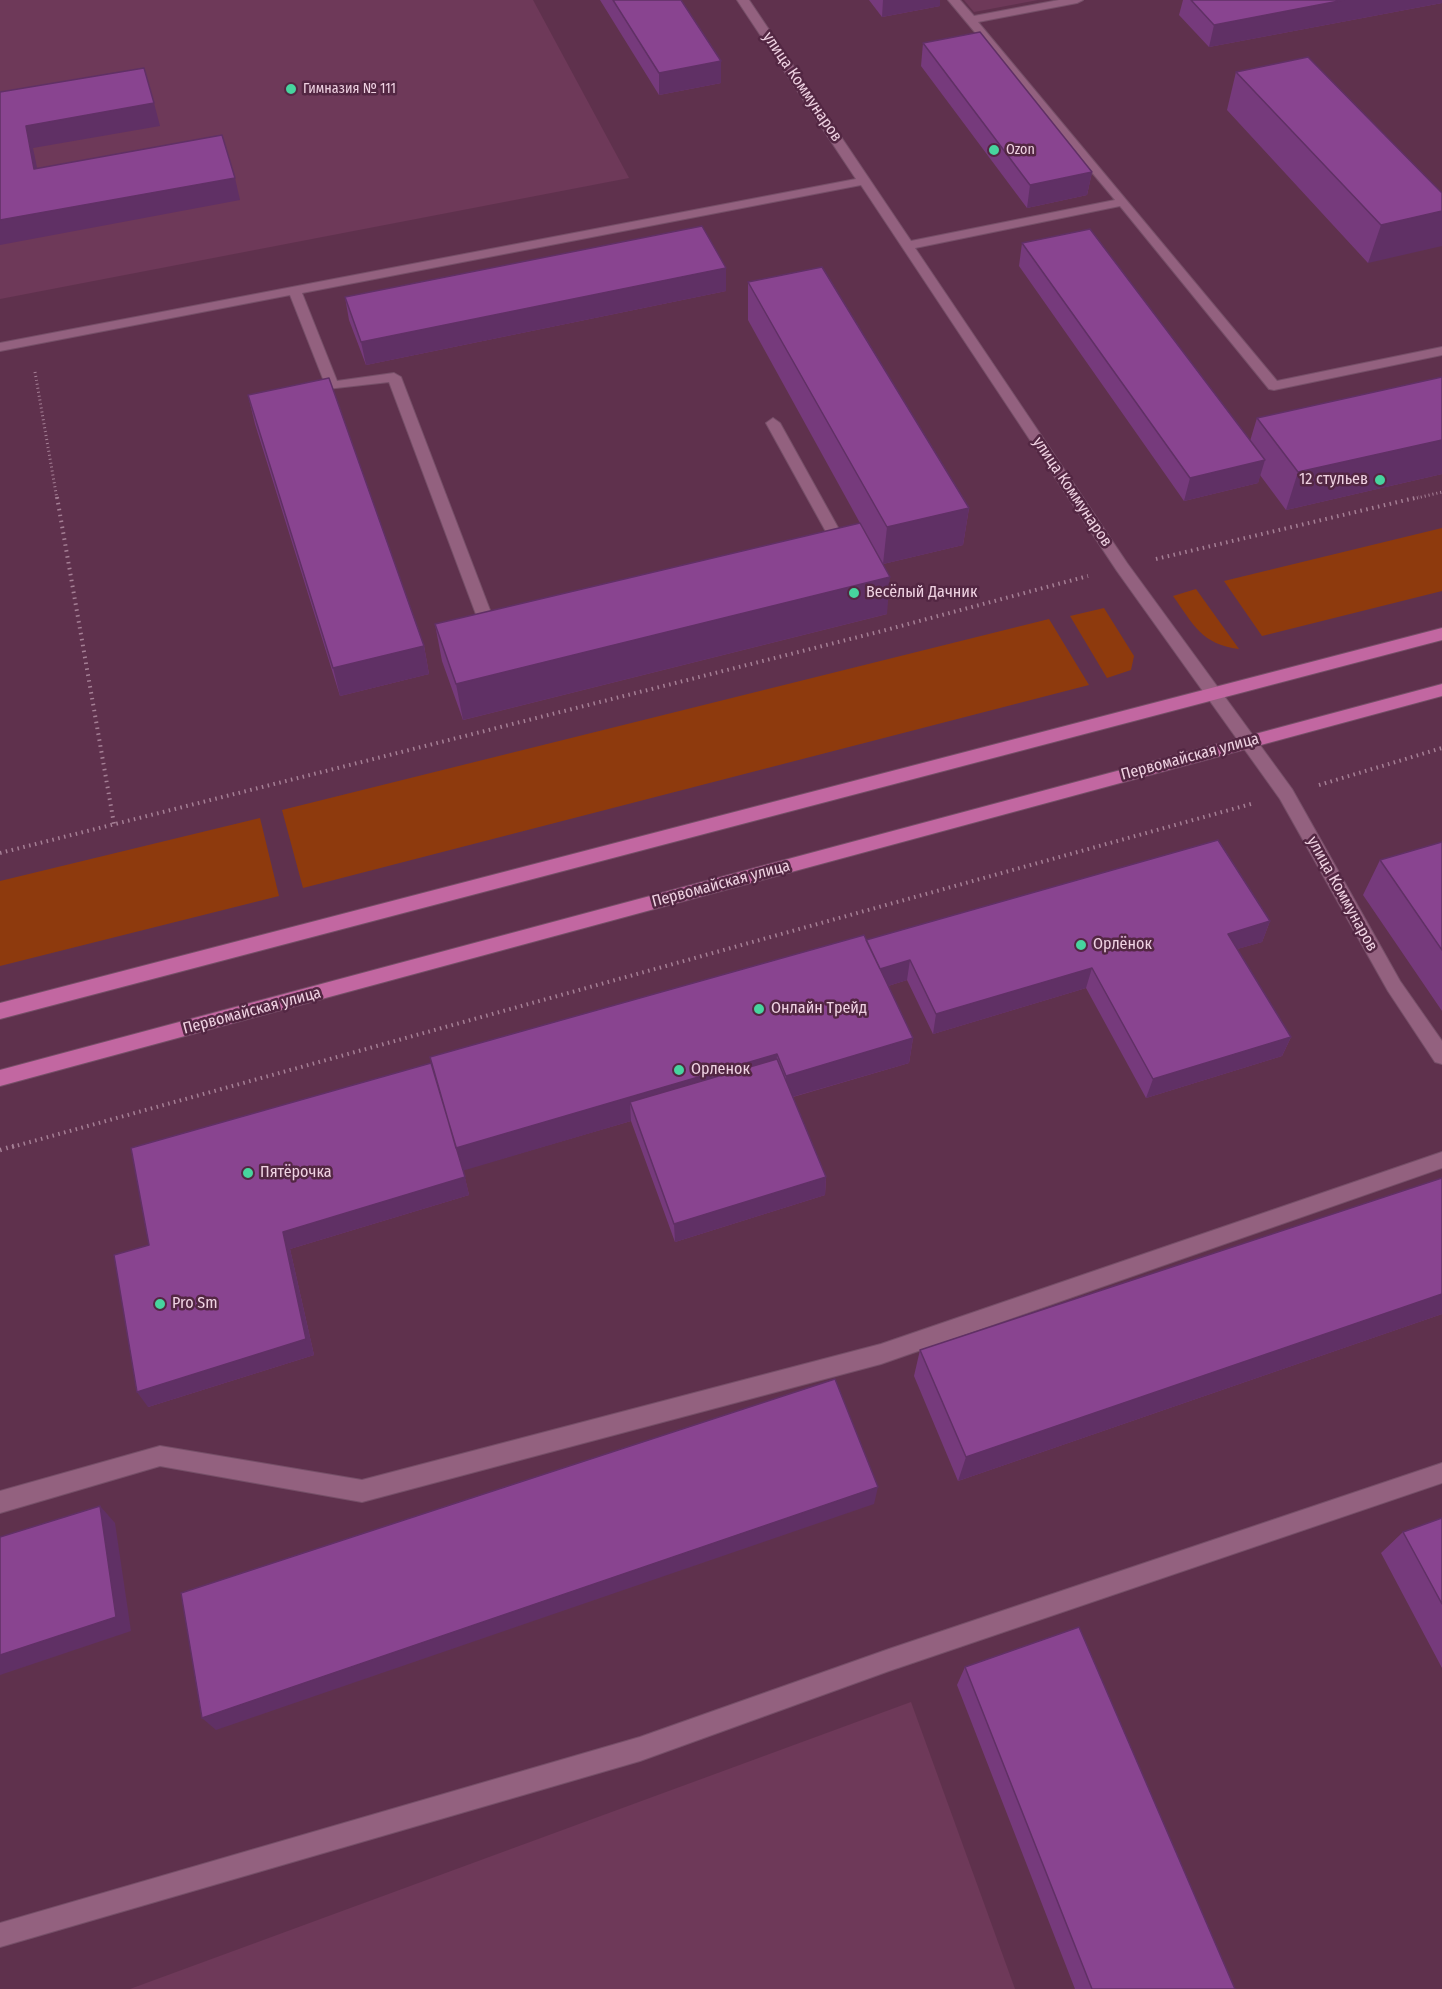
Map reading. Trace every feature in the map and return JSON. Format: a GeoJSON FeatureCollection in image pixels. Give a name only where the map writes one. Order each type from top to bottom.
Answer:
{"type":"FeatureCollection","features":[{"type":"Feature","properties":{"kind":"main road"},"geometry":{"type":"LineString","coordinates":[[0,1011],[1442,634]]}},
{"type":"Feature","properties":{"kind":"main road","name":"Первомайская улица"},"geometry":{"type":"LineString","coordinates":[[0,1078],[1442,690]]}},
{"type":"Feature","properties":{"kind":"street","name":"улица Коммунаров"},"geometry":{"type":"LineString","coordinates":[[743,0],[1122,567],[1211,694],[1286,794],[1394,986],[1442,1056]]}},
{"type":"Feature","properties":{"kind":"street"},"geometry":{"type":"LineString","coordinates":[[954,0],[1274,386],[1442,351]]}},
{"type":"Feature","properties":{"kind":"street"},"geometry":{"type":"LineString","coordinates":[[971,20],[1077,0]]}},
{"type":"Feature","properties":{"kind":"street"},"geometry":{"type":"LineString","coordinates":[[0,347],[864,181]]}},
{"type":"Feature","properties":{"kind":"street"},"geometry":{"type":"LineString","coordinates":[[908,246],[1123,202]]}},
{"type":"Feature","properties":{"kind":"street"},"geometry":{"type":"LineString","coordinates":[[294,290],[332,386],[394,377],[488,626],[510,620]]}},
{"type":"Feature","properties":{"kind":"street"},"geometry":{"type":"LineString","coordinates":[[773,423],[839,542],[816,547]]}},
{"type":"Feature","properties":{"kind":"street"},"geometry":{"type":"LineString","coordinates":[[0,1502],[160,1456],[362,1491],[881,1354],[1442,1160]]}},
{"type":"Feature","properties":{"kind":"street"},"geometry":{"type":"LineString","coordinates":[[0,1935],[640,1749],[889,1660],[1442,1473]]}},
{"type":"Feature","properties":{"kind":"path"},"geometry":{"type":"LineString","coordinates":[[29,341],[114,824]]}},
{"type":"Feature","properties":{"kind":"path"},"geometry":{"type":"LineString","coordinates":[[0,853],[871,634],[1122,567],[1442,492]]}},
{"type":"Feature","properties":{"kind":"path"},"geometry":{"type":"LineString","coordinates":[[0,1150],[1286,794],[1442,748]]}},
{"type":"Feature","properties":{"kind":"shaded area","name":"Гимназия № 111"},"geometry":{"type":"Polygon","coordinates":[[[0,0],[533,0],[629,178],[0,299],[0,0]]]}},
{"type":"Feature","properties":{"kind":"shaded area"},"geometry":{"type":"Polygon","coordinates":[[[964,0],[1038,0],[974,12],[964,0]]]}},
{"type":"Feature","properties":{"kind":"shaded area"},"geometry":{"type":"Polygon","coordinates":[[[1442,528],[1442,591],[1262,636],[1224,581],[1442,528]]]}},
{"type":"Feature","properties":{"kind":"shaded area"},"geometry":{"type":"Polygon","coordinates":[[[1196,589],[1239,649],[1216,643],[1207,638],[1193,624],[1173,596],[1196,589]]]}},
{"type":"Feature","properties":{"kind":"shaded area"},"geometry":{"type":"Polygon","coordinates":[[[1104,608],[1134,656],[1131,670],[1107,678],[1070,616],[1104,608]]]}},
{"type":"Feature","properties":{"kind":"shaded area"},"geometry":{"type":"Polygon","coordinates":[[[1049,619],[1089,685],[303,888],[282,810],[1049,619]]]}},
{"type":"Feature","properties":{"kind":"shaded area"},"geometry":{"type":"Polygon","coordinates":[[[260,818],[279,896],[0,966],[0,881],[260,818]]]}},
{"type":"Feature","properties":{"kind":"shaded area"},"geometry":{"type":"Polygon","coordinates":[[[911,1702],[1015,1989],[130,1989],[911,1702]]]}},
{"type":"Feature","properties":{"kind":"building"},"geometry":{"type":"Polygon","coordinates":[[[613,0],[681,0],[721,61],[659,73],[613,0]]]}},
{"type":"Feature","properties":{"kind":"building"},"geometry":{"type":"Polygon","coordinates":[[[1191,0],[1344,0],[1214,25],[1191,0]]]}},
{"type":"Feature","properties":{"kind":"building"},"geometry":{"type":"Polygon","coordinates":[[[980,32],[1092,172],[1030,185],[923,43],[980,32]]]}},
{"type":"Feature","properties":{"kind":"building"},"geometry":{"type":"Polygon","coordinates":[[[1308,57],[1442,193],[1442,211],[1381,225],[1236,72],[1308,57]]]}},
{"type":"Feature","properties":{"kind":"building"},"geometry":{"type":"Polygon","coordinates":[[[144,68],[154,103],[26,126],[34,169],[222,135],[235,178],[0,220],[0,92],[144,68]]]}},
{"type":"Feature","properties":{"kind":"building"},"geometry":{"type":"Polygon","coordinates":[[[702,226],[726,268],[361,342],[345,297],[702,226]]]}},
{"type":"Feature","properties":{"kind":"building"},"geometry":{"type":"Polygon","coordinates":[[[1090,229],[1265,460],[1190,478],[1022,243],[1090,229]]]}},
{"type":"Feature","properties":{"kind":"building"},"geometry":{"type":"Polygon","coordinates":[[[822,267],[969,508],[887,527],[748,282],[822,267]]]}},
{"type":"Feature","properties":{"kind":"building"},"geometry":{"type":"Polygon","coordinates":[[[1442,377],[1442,440],[1298,472],[1257,418],[1442,377]]]}},
{"type":"Feature","properties":{"kind":"building"},"geometry":{"type":"Polygon","coordinates":[[[329,378],[424,646],[333,668],[248,395],[329,378]]]}},
{"type":"Feature","properties":{"kind":"building"},"geometry":{"type":"Polygon","coordinates":[[[860,523],[890,577],[456,684],[435,624],[860,523]]]}},
{"type":"Feature","properties":{"kind":"building"},"geometry":{"type":"Polygon","coordinates":[[[1218,840],[1270,921],[1228,934],[1291,1037],[1153,1079],[1092,968],[936,1014],[910,960],[880,969],[866,940],[1218,840]]]}},
{"type":"Feature","properties":{"kind":"building"},"geometry":{"type":"Polygon","coordinates":[[[1442,842],[1442,950],[1380,860],[1442,842]]]}},
{"type":"Feature","properties":{"kind":"building","name":"Орленок"},"geometry":{"type":"Polygon","coordinates":[[[864,935],[913,1038],[786,1076],[777,1054],[456,1148],[430,1057],[864,935]]]}},
{"type":"Feature","properties":{"kind":"building"},"geometry":{"type":"Polygon","coordinates":[[[777,1059],[826,1177],[674,1224],[630,1102],[777,1059]]]}},
{"type":"Feature","properties":{"kind":"building"},"geometry":{"type":"Polygon","coordinates":[[[431,1063],[465,1177],[283,1232],[306,1339],[137,1392],[114,1255],[149,1245],[131,1148],[431,1063]]]}},
{"type":"Feature","properties":{"kind":"building"},"geometry":{"type":"Polygon","coordinates":[[[1442,1178],[1442,1294],[966,1457],[920,1350],[1442,1178]]]}},
{"type":"Feature","properties":{"kind":"building"},"geometry":{"type":"Polygon","coordinates":[[[835,1379],[878,1487],[202,1718],[181,1593],[835,1379]]]}},
{"type":"Feature","properties":{"kind":"building"},"geometry":{"type":"Polygon","coordinates":[[[100,1506],[116,1617],[0,1655],[0,1537],[100,1506]]]}},
{"type":"Feature","properties":{"kind":"building"},"geometry":{"type":"Polygon","coordinates":[[[1442,1518],[1442,1604],[1403,1532],[1442,1518]]]}},
{"type":"Feature","properties":{"kind":"building"},"geometry":{"type":"Polygon","coordinates":[[[1079,1627],[1235,1989],[1092,1989],[965,1667],[1079,1627]]]}},
{"type":"Feature","properties":{"kind":"place","name":"Гимназия № 111"},"geometry":{"type":"Point","coordinates":[291,89]}},
{"type":"Feature","properties":{"kind":"place","name":"Ozon"},"geometry":{"type":"Point","coordinates":[994,150]}},
{"type":"Feature","properties":{"kind":"place","name":"12 стульев"},"geometry":{"type":"Point","coordinates":[1380,480]}},
{"type":"Feature","properties":{"kind":"place","name":"Весёлый Дачник"},"geometry":{"type":"Point","coordinates":[854,593]}},
{"type":"Feature","properties":{"kind":"place","name":"Орлёнок"},"geometry":{"type":"Point","coordinates":[1081,945]}},
{"type":"Feature","properties":{"kind":"place","name":"Онлайн Трейд"},"geometry":{"type":"Point","coordinates":[759,1009]}},
{"type":"Feature","properties":{"kind":"place","name":"Орленок"},"geometry":{"type":"Point","coordinates":[679,1070]}},
{"type":"Feature","properties":{"kind":"place","name":"Пятёрочка"},"geometry":{"type":"Point","coordinates":[248,1173]}},
{"type":"Feature","properties":{"kind":"place","name":"Pro Sm"},"geometry":{"type":"Point","coordinates":[160,1304]}}]}
